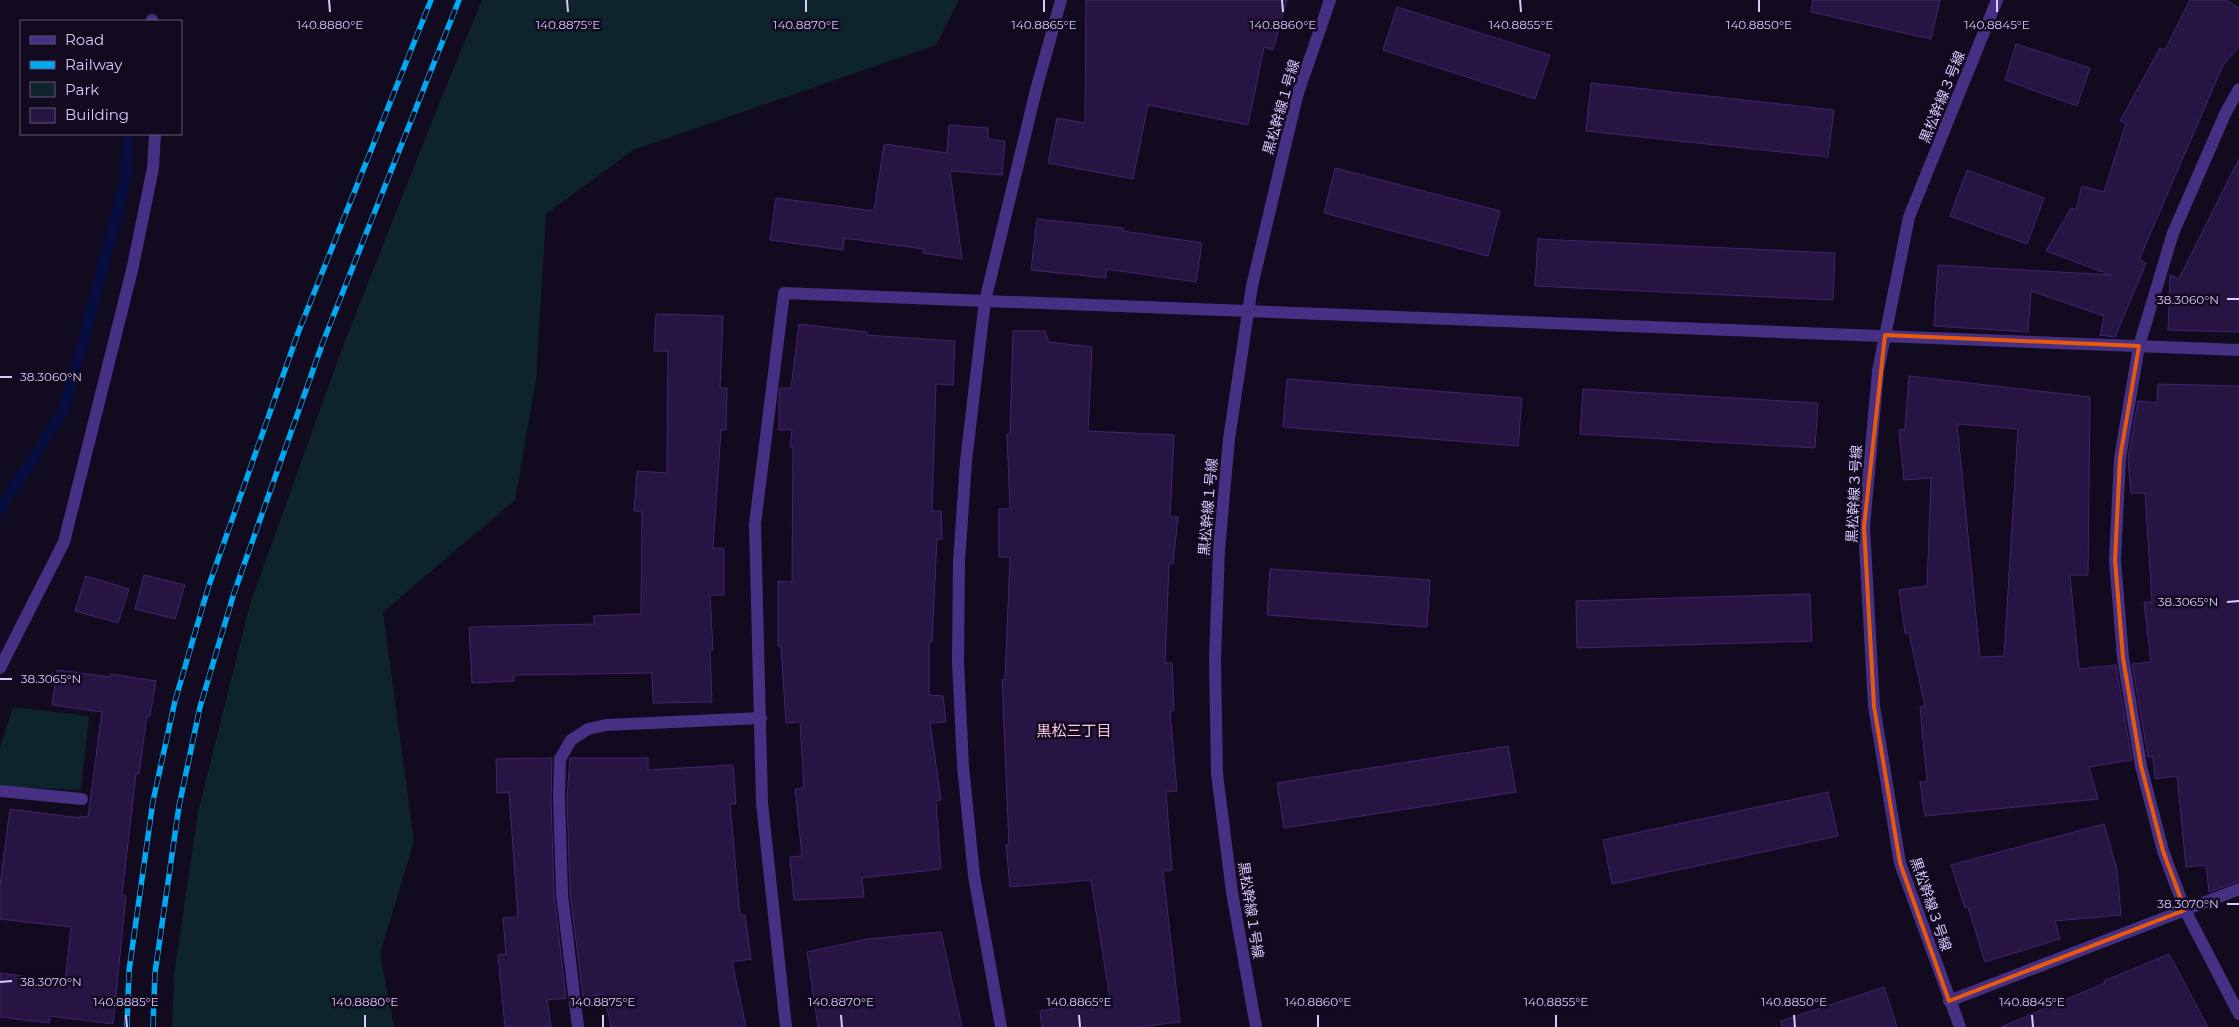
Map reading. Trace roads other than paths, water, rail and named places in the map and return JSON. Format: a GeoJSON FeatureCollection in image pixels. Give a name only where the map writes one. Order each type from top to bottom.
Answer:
{"type":"FeatureCollection","features":[{"type":"Feature","properties":{"kind":"street"},"geometry":{"type":"LineString","coordinates":[[1001,1027],[974,876],[963,766],[958,662],[959,562],[966,461],[985,301],[1036,90],[1060,0]]}},
{"type":"Feature","properties":{"kind":"street","name":"黒松幹線１号線"},"geometry":{"type":"LineString","coordinates":[[1256,1027],[1232,892],[1217,774],[1215,659],[1218,550],[1229,439],[1252,286],[1274,185],[1297,96],[1330,0]]}},
{"type":"Feature","properties":{"kind":"street","name":"黒松幹線３号線"},"geometry":{"type":"LineString","coordinates":[[1960,1027],[1900,863],[1874,706],[1864,527],[1878,371],[1909,217],[1997,0]]}},
{"type":"Feature","properties":{"kind":"street"},"geometry":{"type":"LineString","coordinates":[[2239,90],[2226,112],[2173,233],[2139,346],[2120,458],[2115,560],[2123,658],[2140,766],[2162,851],[2185,910],[2239,1014]]}},
{"type":"Feature","properties":{"kind":"street"},"geometry":{"type":"LineString","coordinates":[[0,668],[64,542],[133,266],[153,168],[155,135]]}},
{"type":"Feature","properties":{"kind":"street"},"geometry":{"type":"LineString","coordinates":[[786,1027],[762,803],[755,524],[784,293],[2239,350]]}},
{"type":"Feature","properties":{"kind":"street"},"geometry":{"type":"LineString","coordinates":[[578,1027],[562,894],[559,797],[560,759],[571,740],[588,729],[606,725],[761,718]]}},
{"type":"Feature","properties":{"kind":"street"},"geometry":{"type":"LineString","coordinates":[[0,791],[82,799]]}},
{"type":"Feature","properties":{"kind":"street"},"geometry":{"type":"LineString","coordinates":[[1949,1001],[2239,889]]}},
{"type":"Feature","properties":{"kind":"waterway"},"geometry":{"type":"LineString","coordinates":[[0,509],[61,415],[70,389],[126,179],[128,135]]}},
{"type":"Feature","properties":{"kind":"railway"},"geometry":{"type":"LineString","coordinates":[[127,1027],[129,971],[153,801],[175,701],[209,585],[298,333],[431,0]]}},
{"type":"Feature","properties":{"kind":"railway"},"geometry":{"type":"LineString","coordinates":[[153,1027],[155,973],[179,806],[200,707],[234,593],[323,342],[459,0]]}},
{"type":"Feature","properties":{"kind":"district","name":"黒松三丁目"},"geometry":{"type":"Point","coordinates":[1074,731]}}]}
